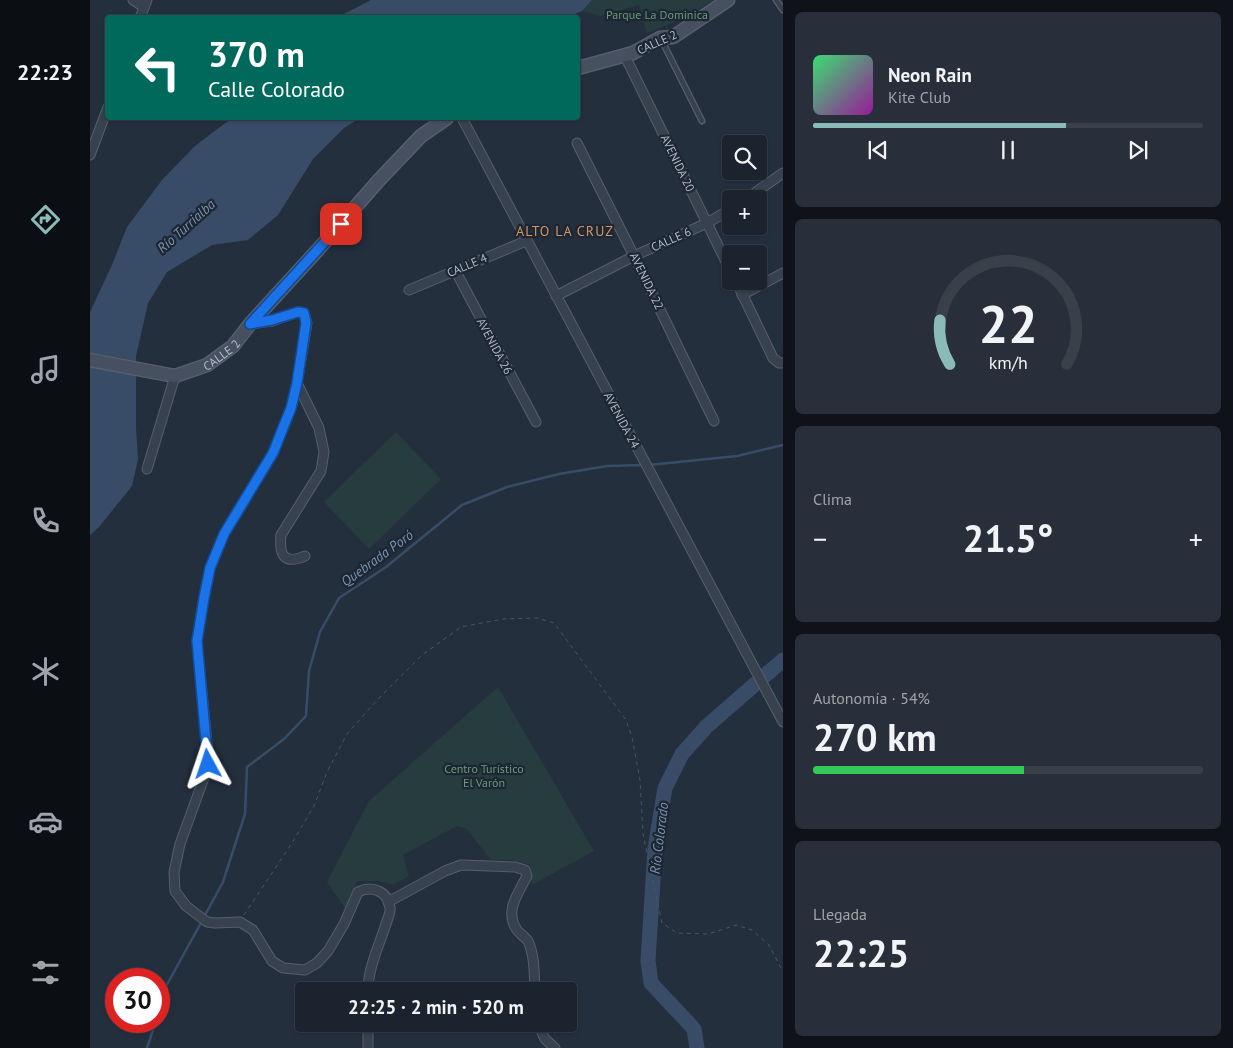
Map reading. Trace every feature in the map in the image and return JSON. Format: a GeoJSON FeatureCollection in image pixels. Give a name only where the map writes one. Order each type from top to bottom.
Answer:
{"type":"FeatureCollection","features":[{"type":"Feature","properties":{"kind":"main road","name":"CALLE 2"},"geometry":{"type":"LineString","coordinates":[[580,67],[633,53],[660,38],[673,37],[728,0]]}},
{"type":"Feature","properties":{"kind":"main road","name":"CALLE 2"},"geometry":{"type":"LineString","coordinates":[[90,360],[174,376],[207,366],[233,346],[250,324],[421,136],[444,120]]}},
{"type":"Feature","properties":{"kind":"street"},"geometry":{"type":"LineString","coordinates":[[133,0],[146,3],[141,15]]}},
{"type":"Feature","properties":{"kind":"street","name":"AVENIDA 20"},"geometry":{"type":"LineString","coordinates":[[624,54],[722,254]]}},
{"type":"Feature","properties":{"kind":"street"},"geometry":{"type":"LineString","coordinates":[[90,155],[105,115]]}},
{"type":"Feature","properties":{"kind":"street","name":"AVENIDA 24"},"geometry":{"type":"LineString","coordinates":[[463,120],[783,722]]}},
{"type":"Feature","properties":{"kind":"street","name":"AVENIDA 22"},"geometry":{"type":"LineString","coordinates":[[577,143],[714,420]]}},
{"type":"Feature","properties":{"kind":"street"},"geometry":{"type":"LineString","coordinates":[[759,190],[783,173]]}},
{"type":"Feature","properties":{"kind":"street","name":"CALLE 6"},"geometry":{"type":"LineString","coordinates":[[556,296],[722,214]]}},
{"type":"Feature","properties":{"kind":"street","name":"CALLE 4"},"geometry":{"type":"LineString","coordinates":[[409,290],[526,241]]}},
{"type":"Feature","properties":{"kind":"street","name":"AVENIDA 26"},"geometry":{"type":"LineString","coordinates":[[455,270],[536,422]]}},
{"type":"Feature","properties":{"kind":"street"},"geometry":{"type":"LineString","coordinates":[[742,295],[783,273]]}},
{"type":"Feature","properties":{"kind":"street"},"geometry":{"type":"LineString","coordinates":[[740,290],[773,358],[783,363]]}},
{"type":"Feature","properties":{"kind":"street"},"geometry":{"type":"LineString","coordinates":[[250,324],[298,312],[304,313],[306,323],[297,383],[291,408],[273,453],[224,534],[210,568],[197,641],[208,764],[180,844],[174,872],[175,891],[186,906],[207,922],[215,924],[240,922],[253,930],[272,961],[282,968],[305,970],[318,963],[328,952],[344,924],[358,892],[366,888],[377,889],[386,897],[390,909],[368,982]]}},
{"type":"Feature","properties":{"kind":"street"},"geometry":{"type":"LineString","coordinates":[[147,469],[174,376]]}},
{"type":"Feature","properties":{"kind":"street"},"geometry":{"type":"LineString","coordinates":[[297,383],[319,428],[324,452],[320,472],[281,535],[280,547],[282,554],[288,559],[297,560],[305,556]]}},
{"type":"Feature","properties":{"kind":"street"},"geometry":{"type":"LineString","coordinates":[[388,902],[445,871],[461,865],[515,867],[525,870],[527,876],[512,906],[511,918],[518,930],[528,941],[532,956],[534,982]]}},
{"type":"Feature","properties":{"kind":"street"},"geometry":{"type":"LineString","coordinates":[[368,1032],[368,1048]]}},
{"type":"Feature","properties":{"kind":"street"},"geometry":{"type":"LineString","coordinates":[[542,1032],[545,1040],[555,1048]]}},
{"type":"Feature","properties":{"kind":"lane"},"geometry":{"type":"LineString","coordinates":[[776,0],[783,10]]}},
{"type":"Feature","properties":{"kind":"lane"},"geometry":{"type":"LineString","coordinates":[[660,38],[702,121]]}},
{"type":"Feature","properties":{"kind":"path"},"geometry":{"type":"LineString","coordinates":[[240,922],[310,813],[327,772],[347,734],[379,698],[422,655],[461,627],[503,619],[537,618],[554,623],[626,720],[632,737],[640,780],[643,834],[662,923],[677,933],[695,935],[708,934],[736,925],[752,930],[769,945],[783,972]]}},
{"type":"Feature","properties":{"kind":"green space","name":"Parque La Dominica"},"geometry":{"type":"Polygon","coordinates":[[[592,0],[713,0],[687,17],[647,33],[639,5],[601,16],[582,11],[592,0]]]}},
{"type":"Feature","properties":{"kind":"green space"},"geometry":{"type":"Polygon","coordinates":[[[396,432],[441,479],[369,549],[324,502],[396,432]]]}},
{"type":"Feature","properties":{"kind":"green space","name":"Centro Turístico El Varón"},"geometry":{"type":"Polygon","coordinates":[[[498,687],[594,851],[532,885],[530,865],[511,860],[491,860],[467,829],[457,826],[403,855],[409,876],[393,885],[380,881],[357,881],[345,908],[327,882],[369,801],[498,687]]]}},
{"type":"Feature","properties":{"kind":"water"},"geometry":{"type":"Polygon","coordinates":[[[371,0],[592,0],[582,11],[573,15],[342,15],[371,0]]]}},
{"type":"Feature","properties":{"kind":"water","name":"Río Turrialba"},"geometry":{"type":"Polygon","coordinates":[[[229,120],[357,120],[344,128],[313,159],[278,215],[248,240],[212,245],[167,272],[148,303],[136,356],[138,459],[132,486],[99,527],[90,535],[90,312],[127,227],[162,180],[195,146],[229,120]]]}},
{"type":"Feature","properties":{"kind":"waterway","name":"Quebrada Poró"},"geometry":{"type":"LineString","coordinates":[[649,465],[737,456],[783,445]]}},
{"type":"Feature","properties":{"kind":"waterway","name":"Quebrada Poró"},"geometry":{"type":"LineString","coordinates":[[204,917],[223,882],[245,814],[247,767],[284,739],[306,716],[309,671],[320,632],[339,598],[386,567],[462,505],[507,487],[559,474],[607,466],[644,465]]}},
{"type":"Feature","properties":{"kind":"waterway","name":"Río Colorado"},"geometry":{"type":"LineString","coordinates":[[697,1048],[694,1029],[651,983],[648,961],[655,849],[665,788],[682,754],[707,726],[783,660]]}},
{"type":"Feature","properties":{"kind":"waterway","name":"Quebrada Poró"},"geometry":{"type":"LineString","coordinates":[[170,979],[202,921]]}},
{"type":"Feature","properties":{"kind":"waterway","name":"Quebrada Poró"},"geometry":{"type":"LineString","coordinates":[[147,1048],[152,1033]]}},
{"type":"Feature","properties":{"kind":"district","name":"ALTO LA CRUZ"},"geometry":{"type":"Point","coordinates":[565,231]}},
{"type":"Feature","properties":{"kind":"route"},"geometry":{"type":"LineString","coordinates":[[208,764],[197,641],[210,568],[224,534],[273,453],[291,408],[297,383],[306,323],[304,313],[298,312],[250,324],[341,224]]}}]}
